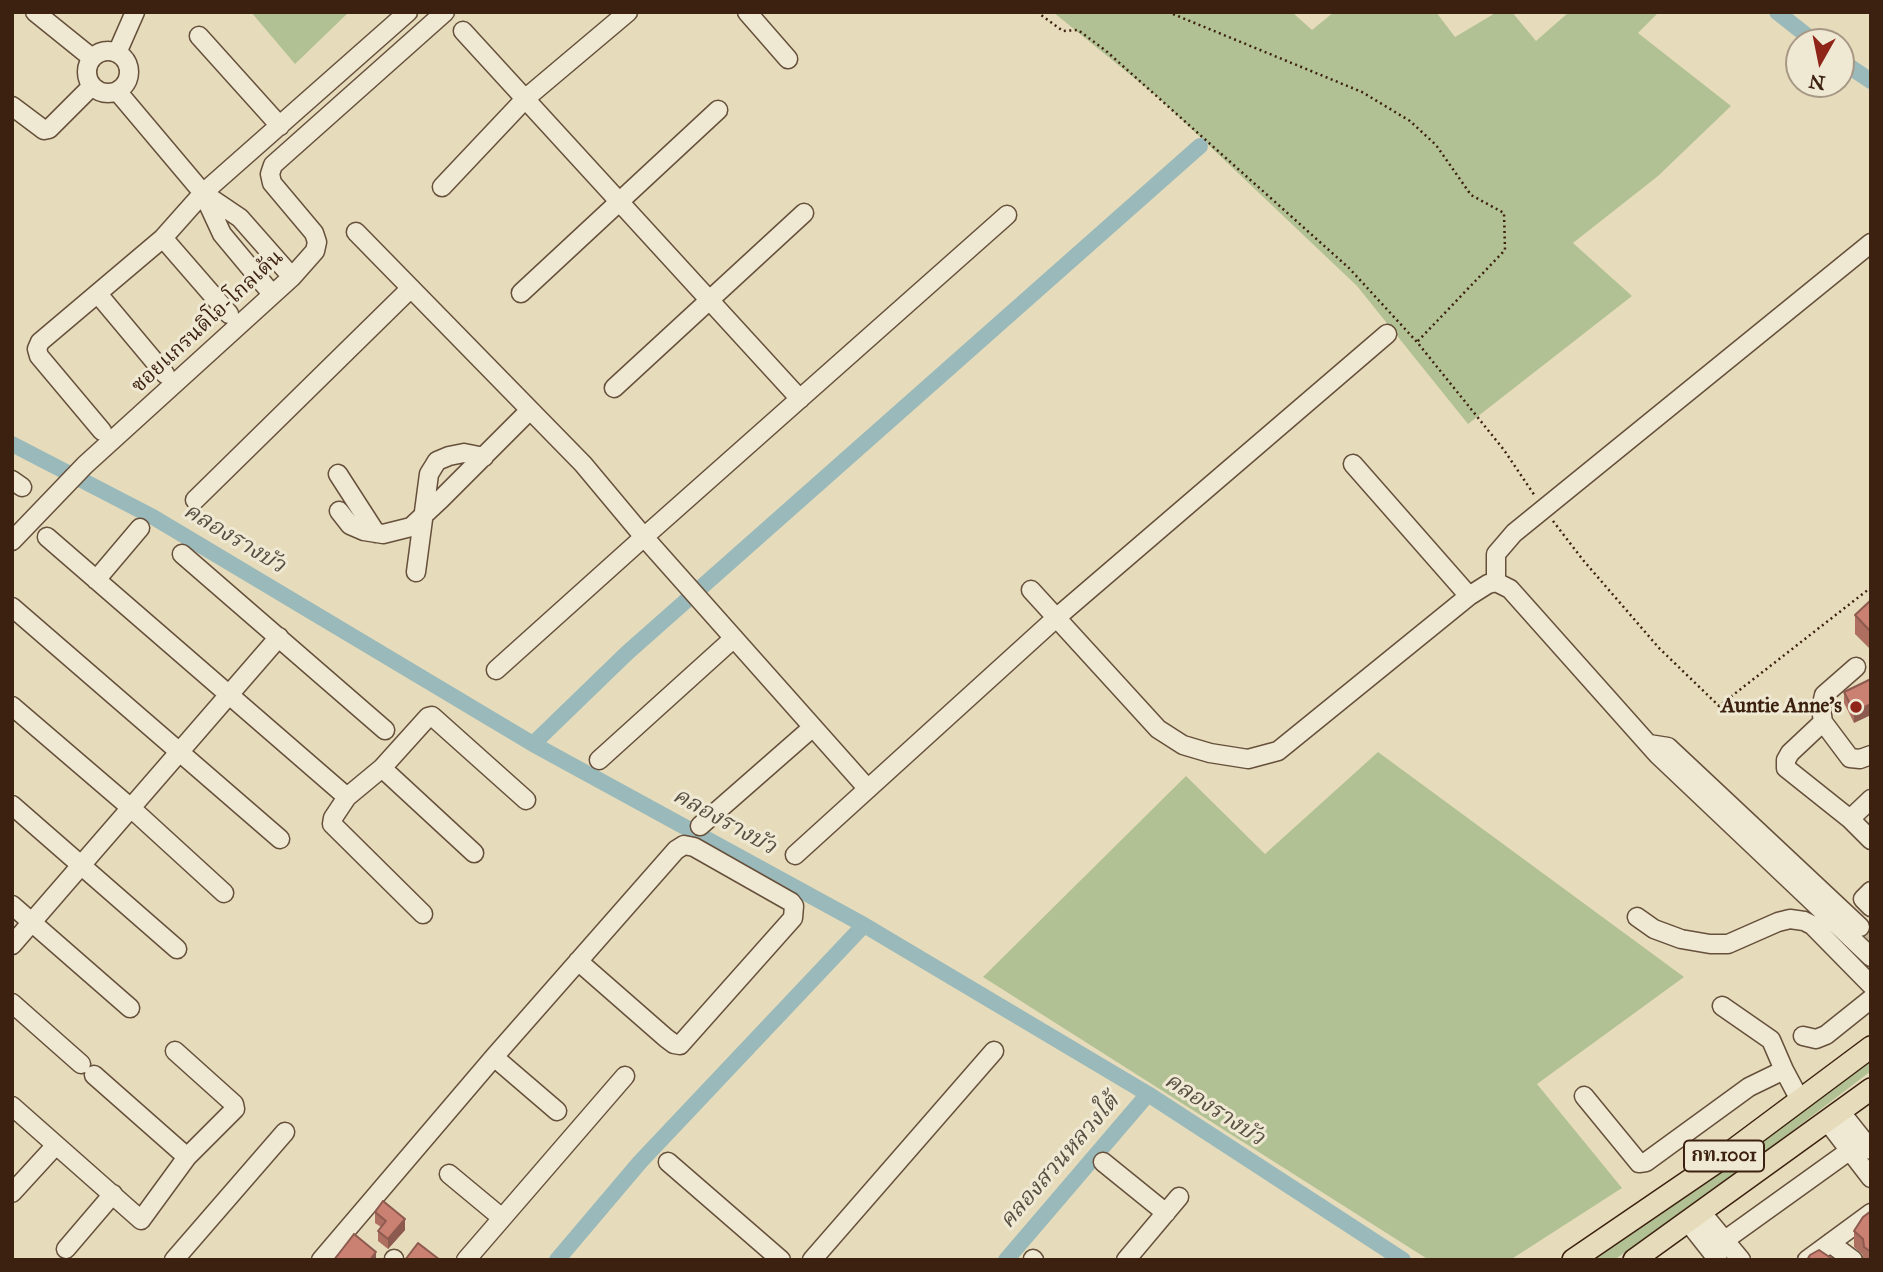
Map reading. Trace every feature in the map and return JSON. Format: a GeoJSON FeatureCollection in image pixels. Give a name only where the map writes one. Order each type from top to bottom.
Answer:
{"type":"FeatureCollection","features":[{"type":"Feature","properties":{"kind":"main road","name":"กท.1001"},"geometry":{"type":"LineString","coordinates":[[1573,1260],[1721,1159],[1871,1047]]}},
{"type":"Feature","properties":{"kind":"main road","name":"กท.1001"},"geometry":{"type":"LineString","coordinates":[[1634,1260],[1871,1089]]}},
{"type":"Feature","properties":{"kind":"street"},"geometry":{"type":"LineString","coordinates":[[35,12],[92,58]]}},
{"type":"Feature","properties":{"kind":"street"},"geometry":{"type":"LineString","coordinates":[[117,52],[135,12]]}},
{"type":"Feature","properties":{"kind":"street"},"geometry":{"type":"LineString","coordinates":[[102,431],[39,356],[37,349],[40,342],[163,238],[203,193],[408,12]]}},
{"type":"Feature","properties":{"kind":"street","name":"ซอยแกรนดิโอ-โกลเด้น"},"geometry":{"type":"LineString","coordinates":[[12,541],[85,465],[292,277],[315,251],[316,238],[272,184],[270,174],[273,165],[445,12]]}},
{"type":"Feature","properties":{"kind":"street"},"geometry":{"type":"LineString","coordinates":[[442,187],[526,98],[628,12]]}},
{"type":"Feature","properties":{"kind":"street"},"geometry":{"type":"LineString","coordinates":[[747,12],[788,59]]}},
{"type":"Feature","properties":{"kind":"street"},"geometry":{"type":"LineString","coordinates":[[463,31],[800,399]]}},
{"type":"Feature","properties":{"kind":"street"},"geometry":{"type":"LineString","coordinates":[[199,36],[280,126]]}},
{"type":"Feature","properties":{"kind":"street"},"geometry":{"type":"LineString","coordinates":[[108,50],[117,52],[126,60],[130,73],[125,85],[117,92],[100,92],[92,86],[87,75],[92,58],[108,50]]}},
{"type":"Feature","properties":{"kind":"street"},"geometry":{"type":"LineString","coordinates":[[12,106],[44,130],[49,129],[92,86]]}},
{"type":"Feature","properties":{"kind":"street"},"geometry":{"type":"LineString","coordinates":[[117,92],[203,193],[240,218],[292,277]]}},
{"type":"Feature","properties":{"kind":"street"},"geometry":{"type":"LineString","coordinates":[[521,293],[718,110]]}},
{"type":"Feature","properties":{"kind":"street"},"geometry":{"type":"LineString","coordinates":[[203,193],[222,234],[272,294]]}},
{"type":"Feature","properties":{"kind":"street"},"geometry":{"type":"LineString","coordinates":[[614,388],[804,213]]}},
{"type":"Feature","properties":{"kind":"street"},"geometry":{"type":"LineString","coordinates":[[496,670],[1007,215]]}},
{"type":"Feature","properties":{"kind":"street"},"geometry":{"type":"LineString","coordinates":[[356,232],[583,464],[644,537],[868,789]]}},
{"type":"Feature","properties":{"kind":"street"},"geometry":{"type":"LineString","coordinates":[[163,238],[229,314]]}},
{"type":"Feature","properties":{"kind":"street"},"geometry":{"type":"LineString","coordinates":[[1496,582],[1496,554],[1514,533],[1871,243]]}},
{"type":"Feature","properties":{"kind":"street"},"geometry":{"type":"LineString","coordinates":[[195,500],[411,288]]}},
{"type":"Feature","properties":{"kind":"street"},"geometry":{"type":"LineString","coordinates":[[98,293],[165,374]]}},
{"type":"Feature","properties":{"kind":"street"},"geometry":{"type":"LineString","coordinates":[[795,855],[1056,618],[1387,334]]}},
{"type":"Feature","properties":{"kind":"street"},"geometry":{"type":"LineString","coordinates":[[339,511],[350,525],[364,531],[383,534],[411,527],[530,410]]}},
{"type":"Feature","properties":{"kind":"street"},"geometry":{"type":"LineString","coordinates":[[416,572],[429,474],[437,461],[449,456],[464,453],[484,457]]}},
{"type":"Feature","properties":{"kind":"street"},"geometry":{"type":"LineString","coordinates":[[1353,464],[1469,596]]}},
{"type":"Feature","properties":{"kind":"street"},"geometry":{"type":"LineString","coordinates":[[338,474],[376,533]]}},
{"type":"Feature","properties":{"kind":"street"},"geometry":{"type":"LineString","coordinates":[[96,580],[140,528]]}},
{"type":"Feature","properties":{"kind":"street"},"geometry":{"type":"LineString","coordinates":[[47,537],[347,797]]}},
{"type":"Feature","properties":{"kind":"street"},"geometry":{"type":"LineString","coordinates":[[182,554],[385,730]]}},
{"type":"Feature","properties":{"kind":"street"},"geometry":{"type":"LineString","coordinates":[[1031,590],[1158,729],[1184,745],[1210,753],[1248,759],[1278,751],[1469,596],[1496,582],[1510,589],[1649,744],[1668,747],[1717,802],[1837,916],[1871,957]]}},
{"type":"Feature","properties":{"kind":"street"},"geometry":{"type":"LineString","coordinates":[[12,607],[280,839]]}},
{"type":"Feature","properties":{"kind":"street"},"geometry":{"type":"LineString","coordinates":[[12,945],[279,638]]}},
{"type":"Feature","properties":{"kind":"street"},"geometry":{"type":"LineString","coordinates":[[599,761],[734,638]]}},
{"type":"Feature","properties":{"kind":"street"},"geometry":{"type":"LineString","coordinates":[[1856,667],[1824,695],[1821,708],[1823,722],[1850,758],[1860,759],[1871,755]]}},
{"type":"Feature","properties":{"kind":"street"},"geometry":{"type":"LineString","coordinates":[[12,706],[131,808],[224,893]]}},
{"type":"Feature","properties":{"kind":"street"},"geometry":{"type":"LineString","coordinates":[[423,914],[331,824],[347,797],[382,768],[428,717],[432,716],[526,800]]}},
{"type":"Feature","properties":{"kind":"street"},"geometry":{"type":"LineString","coordinates":[[1823,722],[1790,753],[1786,768],[1871,839]]}},
{"type":"Feature","properties":{"kind":"street"},"geometry":{"type":"LineString","coordinates":[[700,826],[813,727]]}},
{"type":"Feature","properties":{"kind":"street"},"geometry":{"type":"LineString","coordinates":[[382,768],[474,853]]}},
{"type":"Feature","properties":{"kind":"street"},"geometry":{"type":"LineString","coordinates":[[1850,819],[1871,800]]}},
{"type":"Feature","properties":{"kind":"street"},"geometry":{"type":"LineString","coordinates":[[12,805],[177,949]]}},
{"type":"Feature","properties":{"kind":"street"},"geometry":{"type":"LineString","coordinates":[[321,1260],[494,1057],[578,961],[676,850],[684,845],[694,847],[794,906],[793,918],[680,1045],[666,1038],[578,961]]}},
{"type":"Feature","properties":{"kind":"street"},"geometry":{"type":"LineString","coordinates":[[1871,891],[1863,899],[1871,907]]}},
{"type":"Feature","properties":{"kind":"street"},"geometry":{"type":"LineString","coordinates":[[12,905],[130,1008]]}},
{"type":"Feature","properties":{"kind":"street"},"geometry":{"type":"LineString","coordinates":[[1837,916],[1860,927]]}},
{"type":"Feature","properties":{"kind":"street"},"geometry":{"type":"LineString","coordinates":[[1637,917],[1654,929],[1681,939],[1710,944],[1728,944],[1790,919],[1804,921],[1812,925],[1871,985]]}},
{"type":"Feature","properties":{"kind":"street"},"geometry":{"type":"LineString","coordinates":[[1803,1036],[1816,1039],[1826,1035],[1871,999]]}},
{"type":"Feature","properties":{"kind":"street"},"geometry":{"type":"LineString","coordinates":[[12,1003],[187,1157]]}},
{"type":"Feature","properties":{"kind":"street"},"geometry":{"type":"LineString","coordinates":[[1721,1006],[1771,1041],[1800,1100]]}},
{"type":"Feature","properties":{"kind":"street"},"geometry":{"type":"LineString","coordinates":[[12,1106],[142,1219],[187,1157],[234,1112],[234,1107],[174,1051]]}},
{"type":"Feature","properties":{"kind":"street"},"geometry":{"type":"LineString","coordinates":[[812,1260],[993,1051]]}},
{"type":"Feature","properties":{"kind":"street"},"geometry":{"type":"LineString","coordinates":[[494,1057],[557,1111]]}},
{"type":"Feature","properties":{"kind":"street"},"geometry":{"type":"LineString","coordinates":[[1584,1096],[1639,1163],[1646,1162],[1749,1087],[1784,1070]]}},
{"type":"Feature","properties":{"kind":"street"},"geometry":{"type":"LineString","coordinates":[[466,1260],[625,1076]]}},
{"type":"Feature","properties":{"kind":"street"},"geometry":{"type":"LineString","coordinates":[[1834,1116],[1871,1150]]}},
{"type":"Feature","properties":{"kind":"street"},"geometry":{"type":"LineString","coordinates":[[1834,1116],[1849,1151],[1871,1178]]}},
{"type":"Feature","properties":{"kind":"street"},"geometry":{"type":"LineString","coordinates":[[174,1260],[285,1132]]}},
{"type":"Feature","properties":{"kind":"street"},"geometry":{"type":"LineString","coordinates":[[12,1193],[56,1145]]}},
{"type":"Feature","properties":{"kind":"street"},"geometry":{"type":"LineString","coordinates":[[1713,1253],[1849,1151]]}},
{"type":"Feature","properties":{"kind":"street"},"geometry":{"type":"LineString","coordinates":[[668,1162],[781,1260]]}},
{"type":"Feature","properties":{"kind":"street"},"geometry":{"type":"LineString","coordinates":[[1103,1162],[1166,1213]]}},
{"type":"Feature","properties":{"kind":"street"},"geometry":{"type":"LineString","coordinates":[[449,1174],[502,1218]]}},
{"type":"Feature","properties":{"kind":"street"},"geometry":{"type":"LineString","coordinates":[[66,1249],[113,1194]]}},
{"type":"Feature","properties":{"kind":"street"},"geometry":{"type":"LineString","coordinates":[[1126,1260],[1179,1197]]}},
{"type":"Feature","properties":{"kind":"street"},"geometry":{"type":"LineString","coordinates":[[1807,1260],[1871,1213]]}},
{"type":"Feature","properties":{"kind":"street"},"geometry":{"type":"LineString","coordinates":[[1695,1217],[1713,1253],[1741,1260]]}},
{"type":"Feature","properties":{"kind":"street"},"geometry":{"type":"LineString","coordinates":[[1830,1243],[1853,1260]]}},
{"type":"Feature","properties":{"kind":"path"},"geometry":{"type":"LineString","coordinates":[[1037,12],[1063,31],[1078,30],[1105,50],[1349,268],[1417,342],[1504,450],[1543,509],[1590,569],[1659,648],[1719,706],[1869,589],[1871,591]]}},
{"type":"Feature","properties":{"kind":"path"},"geometry":{"type":"LineString","coordinates":[[1168,12],[1362,92],[1410,121],[1436,145],[1471,195],[1504,213],[1505,250],[1417,342]]}},
{"type":"Feature","properties":{"kind":"green space"},"geometry":{"type":"Polygon","coordinates":[[[251,12],[349,12],[295,64],[251,12]]]}},
{"type":"Feature","properties":{"kind":"green space"},"geometry":{"type":"Polygon","coordinates":[[[1053,12],[1292,12],[1312,30],[1334,12],[1436,12],[1455,37],[1497,12],[1512,12],[1536,41],[1569,12],[1659,12],[1638,33],[1731,106],[1658,176],[1573,243],[1632,296],[1468,424],[1357,286],[1160,99],[1053,12]]]}},
{"type":"Feature","properties":{"kind":"green space"},"geometry":{"type":"Polygon","coordinates":[[[1378,752],[1684,977],[1537,1084],[1622,1188],[1510,1260],[1429,1260],[983,977],[1186,776],[1265,854],[1378,752]]]}},
{"type":"Feature","properties":{"kind":"green space"},"geometry":{"type":"Polygon","coordinates":[[[1871,1058],[1871,1071],[1729,1179],[1614,1260],[1590,1260],[1871,1058]]]}},
{"type":"Feature","properties":{"kind":"building"},"geometry":{"type":"Polygon","coordinates":[[[1871,600],[1871,632],[1855,615],[1871,600]]]}},
{"type":"Feature","properties":{"kind":"building"},"geometry":{"type":"Polygon","coordinates":[[[1871,679],[1871,704],[1854,712],[1844,692],[1871,679]]]}},
{"type":"Feature","properties":{"kind":"building"},"geometry":{"type":"Polygon","coordinates":[[[383,1201],[405,1219],[388,1239],[378,1231],[386,1221],[375,1212],[383,1201]]]}},
{"type":"Feature","properties":{"kind":"building"},"geometry":{"type":"Polygon","coordinates":[[[1871,1211],[1871,1252],[1864,1247],[1863,1239],[1854,1231],[1863,1217],[1871,1211]]]}},
{"type":"Feature","properties":{"kind":"building"},"geometry":{"type":"Polygon","coordinates":[[[354,1234],[376,1252],[370,1260],[334,1260],[354,1234]]]}},
{"type":"Feature","properties":{"kind":"building"},"geometry":{"type":"Polygon","coordinates":[[[418,1243],[440,1260],[405,1260],[418,1243]]]}},
{"type":"Feature","properties":{"kind":"building"},"geometry":{"type":"Polygon","coordinates":[[[1819,1250],[1834,1260],[1807,1260],[1819,1250]]]}},
{"type":"Feature","properties":{"kind":"waterway"},"geometry":{"type":"LineString","coordinates":[[1777,12],[1797,28]]}},
{"type":"Feature","properties":{"kind":"waterway"},"geometry":{"type":"LineString","coordinates":[[1855,70],[1871,81]]}},
{"type":"Feature","properties":{"kind":"waterway"},"geometry":{"type":"LineString","coordinates":[[533,744],[627,653],[1200,146]]}},
{"type":"Feature","properties":{"kind":"waterway","name":"คลองรางบัว"},"geometry":{"type":"LineString","coordinates":[[12,444],[153,517],[533,744],[864,925],[1148,1094],[1403,1260]]}},
{"type":"Feature","properties":{"kind":"waterway"},"geometry":{"type":"LineString","coordinates":[[557,1260],[640,1162],[864,925]]}},
{"type":"Feature","properties":{"kind":"waterway","name":"คลองสวนหลวงใต้"},"geometry":{"type":"LineString","coordinates":[[1006,1260],[1148,1094]]}},
{"type":"Feature","properties":{"kind":"tunnel"},"geometry":{"type":"LineString","coordinates":[[1860,927],[1871,937]]}},
{"type":"Feature","properties":{"kind":"place","name":"Auntie Anne's"},"geometry":{"type":"Point","coordinates":[1856,707]}}]}
